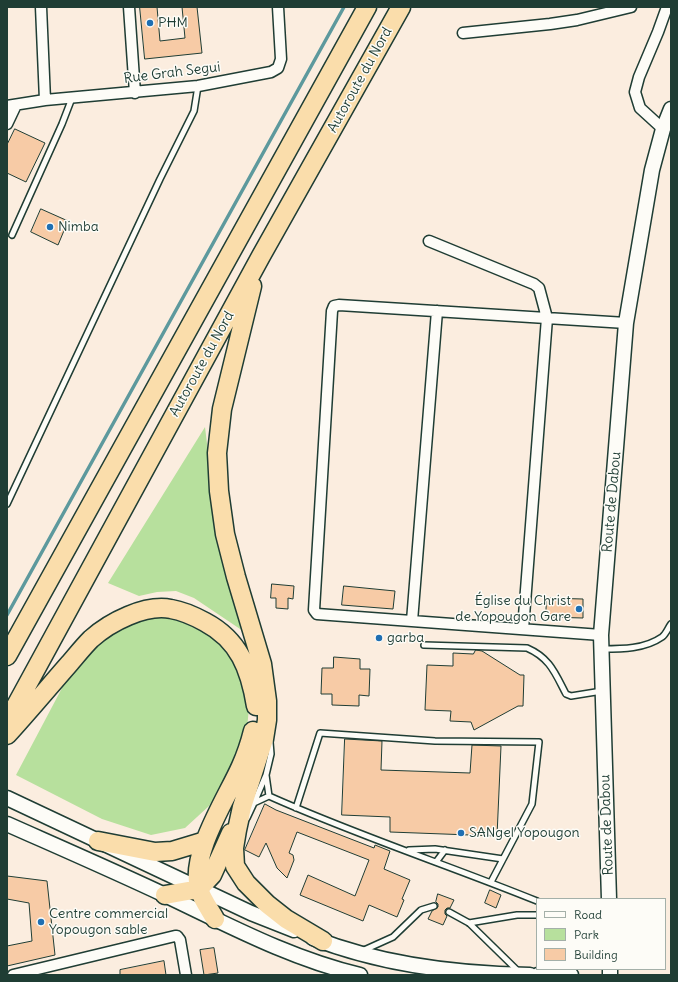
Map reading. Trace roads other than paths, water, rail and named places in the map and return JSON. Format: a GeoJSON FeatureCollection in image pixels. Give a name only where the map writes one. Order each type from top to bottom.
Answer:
{"type":"FeatureCollection","features":[{"type":"Feature","properties":{"kind":"highway","name":"Autoroute du Nord"},"geometry":{"type":"LineString","coordinates":[[7,656],[367,7]]}},
{"type":"Feature","properties":{"kind":"highway","name":"Autoroute du Nord"},"geometry":{"type":"LineString","coordinates":[[7,722],[261,256],[401,7]]}},
{"type":"Feature","properties":{"kind":"highway"},"geometry":{"type":"LineString","coordinates":[[261,256],[249,298],[222,409],[217,453],[219,491],[225,534],[262,664],[267,701],[267,720],[264,738],[248,805],[234,848],[235,866],[246,883],[267,904],[286,919],[322,941]]}},
{"type":"Feature","properties":{"kind":"highway"},"geometry":{"type":"LineString","coordinates":[[7,735],[91,639],[112,624],[130,615],[150,609],[170,608],[200,619],[213,626],[226,636],[237,649],[246,666],[252,684],[256,707],[255,726],[250,742],[241,766],[205,841],[201,855],[199,874],[200,889],[215,919]]}},
{"type":"Feature","properties":{"kind":"highway"},"geometry":{"type":"LineString","coordinates":[[165,895],[200,889],[212,875],[248,805]]}},
{"type":"Feature","properties":{"kind":"highway"},"geometry":{"type":"LineString","coordinates":[[98,841],[154,852],[172,851],[205,841]]}},
{"type":"Feature","properties":{"kind":"main road","name":"Route de Dabou"},"geometry":{"type":"LineString","coordinates":[[609,898],[601,635],[626,323],[652,170],[663,129],[671,109]]}},
{"type":"Feature","properties":{"kind":"main road"},"geometry":{"type":"LineString","coordinates":[[9,799],[251,913],[322,941],[392,961],[438,969],[476,973],[530,975]]}},
{"type":"Feature","properties":{"kind":"main road"},"geometry":{"type":"LineString","coordinates":[[8,825],[165,895],[279,949],[339,970],[360,975]]}},
{"type":"Feature","properties":{"kind":"main road"},"geometry":{"type":"LineString","coordinates":[[538,975],[569,973]]}},
{"type":"Feature","properties":{"kind":"street"},"geometry":{"type":"LineString","coordinates":[[41,7],[45,100]]}},
{"type":"Feature","properties":{"kind":"street"},"geometry":{"type":"LineString","coordinates":[[129,7],[135,93]]}},
{"type":"Feature","properties":{"kind":"street","name":"Rue Grah Segui"},"geometry":{"type":"LineString","coordinates":[[12,106],[45,100],[135,93],[198,86],[271,72],[278,68],[281,59],[278,7]]}},
{"type":"Feature","properties":{"kind":"street"},"geometry":{"type":"LineString","coordinates":[[463,33],[577,20],[631,7]]}},
{"type":"Feature","properties":{"kind":"street"},"geometry":{"type":"LineString","coordinates":[[663,129],[640,108],[635,92],[639,77],[658,32],[664,8]]}},
{"type":"Feature","properties":{"kind":"street"},"geometry":{"type":"LineString","coordinates":[[7,124],[12,106]]}},
{"type":"Feature","properties":{"kind":"street"},"geometry":{"type":"LineString","coordinates":[[429,241],[534,284],[539,288],[547,318],[523,629]]}},
{"type":"Feature","properties":{"kind":"street"},"geometry":{"type":"LineString","coordinates":[[601,635],[317,614],[314,610],[332,311],[334,306],[339,305],[626,323]]}},
{"type":"Feature","properties":{"kind":"street"},"geometry":{"type":"LineString","coordinates":[[412,621],[437,311]]}},
{"type":"Feature","properties":{"kind":"street"},"geometry":{"type":"LineString","coordinates":[[13,975],[177,936],[180,940],[186,975]]}},
{"type":"Feature","properties":{"kind":"lane"},"geometry":{"type":"LineString","coordinates":[[7,504],[160,179],[194,111],[198,86]]}},
{"type":"Feature","properties":{"kind":"lane"},"geometry":{"type":"LineString","coordinates":[[12,235],[62,124],[72,98]]}},
{"type":"Feature","properties":{"kind":"lane"},"geometry":{"type":"LineString","coordinates":[[601,649],[624,649],[647,644],[663,636],[671,624]]}},
{"type":"Feature","properties":{"kind":"lane"},"geometry":{"type":"LineString","coordinates":[[424,645],[527,648],[537,652],[552,667],[566,694],[571,696],[603,691]]}},
{"type":"Feature","properties":{"kind":"lane"},"geometry":{"type":"LineString","coordinates":[[248,805],[266,775],[271,754],[267,720]]}},
{"type":"Feature","properties":{"kind":"lane"},"geometry":{"type":"LineString","coordinates":[[296,808],[320,733],[435,740],[539,742],[532,804],[491,882]]}},
{"type":"Feature","properties":{"kind":"lane"},"geometry":{"type":"LineString","coordinates":[[266,775],[269,796]]}},
{"type":"Feature","properties":{"kind":"lane"},"geometry":{"type":"LineString","coordinates":[[248,805],[269,796],[296,808],[536,901]]}},
{"type":"Feature","properties":{"kind":"lane"},"geometry":{"type":"LineString","coordinates":[[406,851],[435,849],[503,859]]}},
{"type":"Feature","properties":{"kind":"lane"},"geometry":{"type":"LineString","coordinates":[[436,862],[445,850]]}},
{"type":"Feature","properties":{"kind":"lane"},"geometry":{"type":"LineString","coordinates":[[358,952],[393,937],[421,910],[434,906]]}},
{"type":"Feature","properties":{"kind":"lane"},"geometry":{"type":"LineString","coordinates":[[449,912],[469,923],[521,975]]}},
{"type":"Feature","properties":{"kind":"lane"},"geometry":{"type":"LineString","coordinates":[[469,923],[516,915],[536,915]]}},
{"type":"Feature","properties":{"kind":"waterway"},"geometry":{"type":"LineString","coordinates":[[7,615],[344,7]]}},
{"type":"Feature","properties":{"kind":"place","name":"PHM"},"geometry":{"type":"Point","coordinates":[150,23]}},
{"type":"Feature","properties":{"kind":"place","name":"Nimba"},"geometry":{"type":"Point","coordinates":[50,227]}},
{"type":"Feature","properties":{"kind":"place","name":"Église du Christ de Yopougon Gare"},"geometry":{"type":"Point","coordinates":[579,609]}},
{"type":"Feature","properties":{"kind":"place","name":"garba"},"geometry":{"type":"Point","coordinates":[379,638]}},
{"type":"Feature","properties":{"kind":"place","name":"SANgel Yopougon"},"geometry":{"type":"Point","coordinates":[461,833]}},
{"type":"Feature","properties":{"kind":"place","name":"Centre commercial Yopougon sable"},"geometry":{"type":"Point","coordinates":[41,922]}}]}
